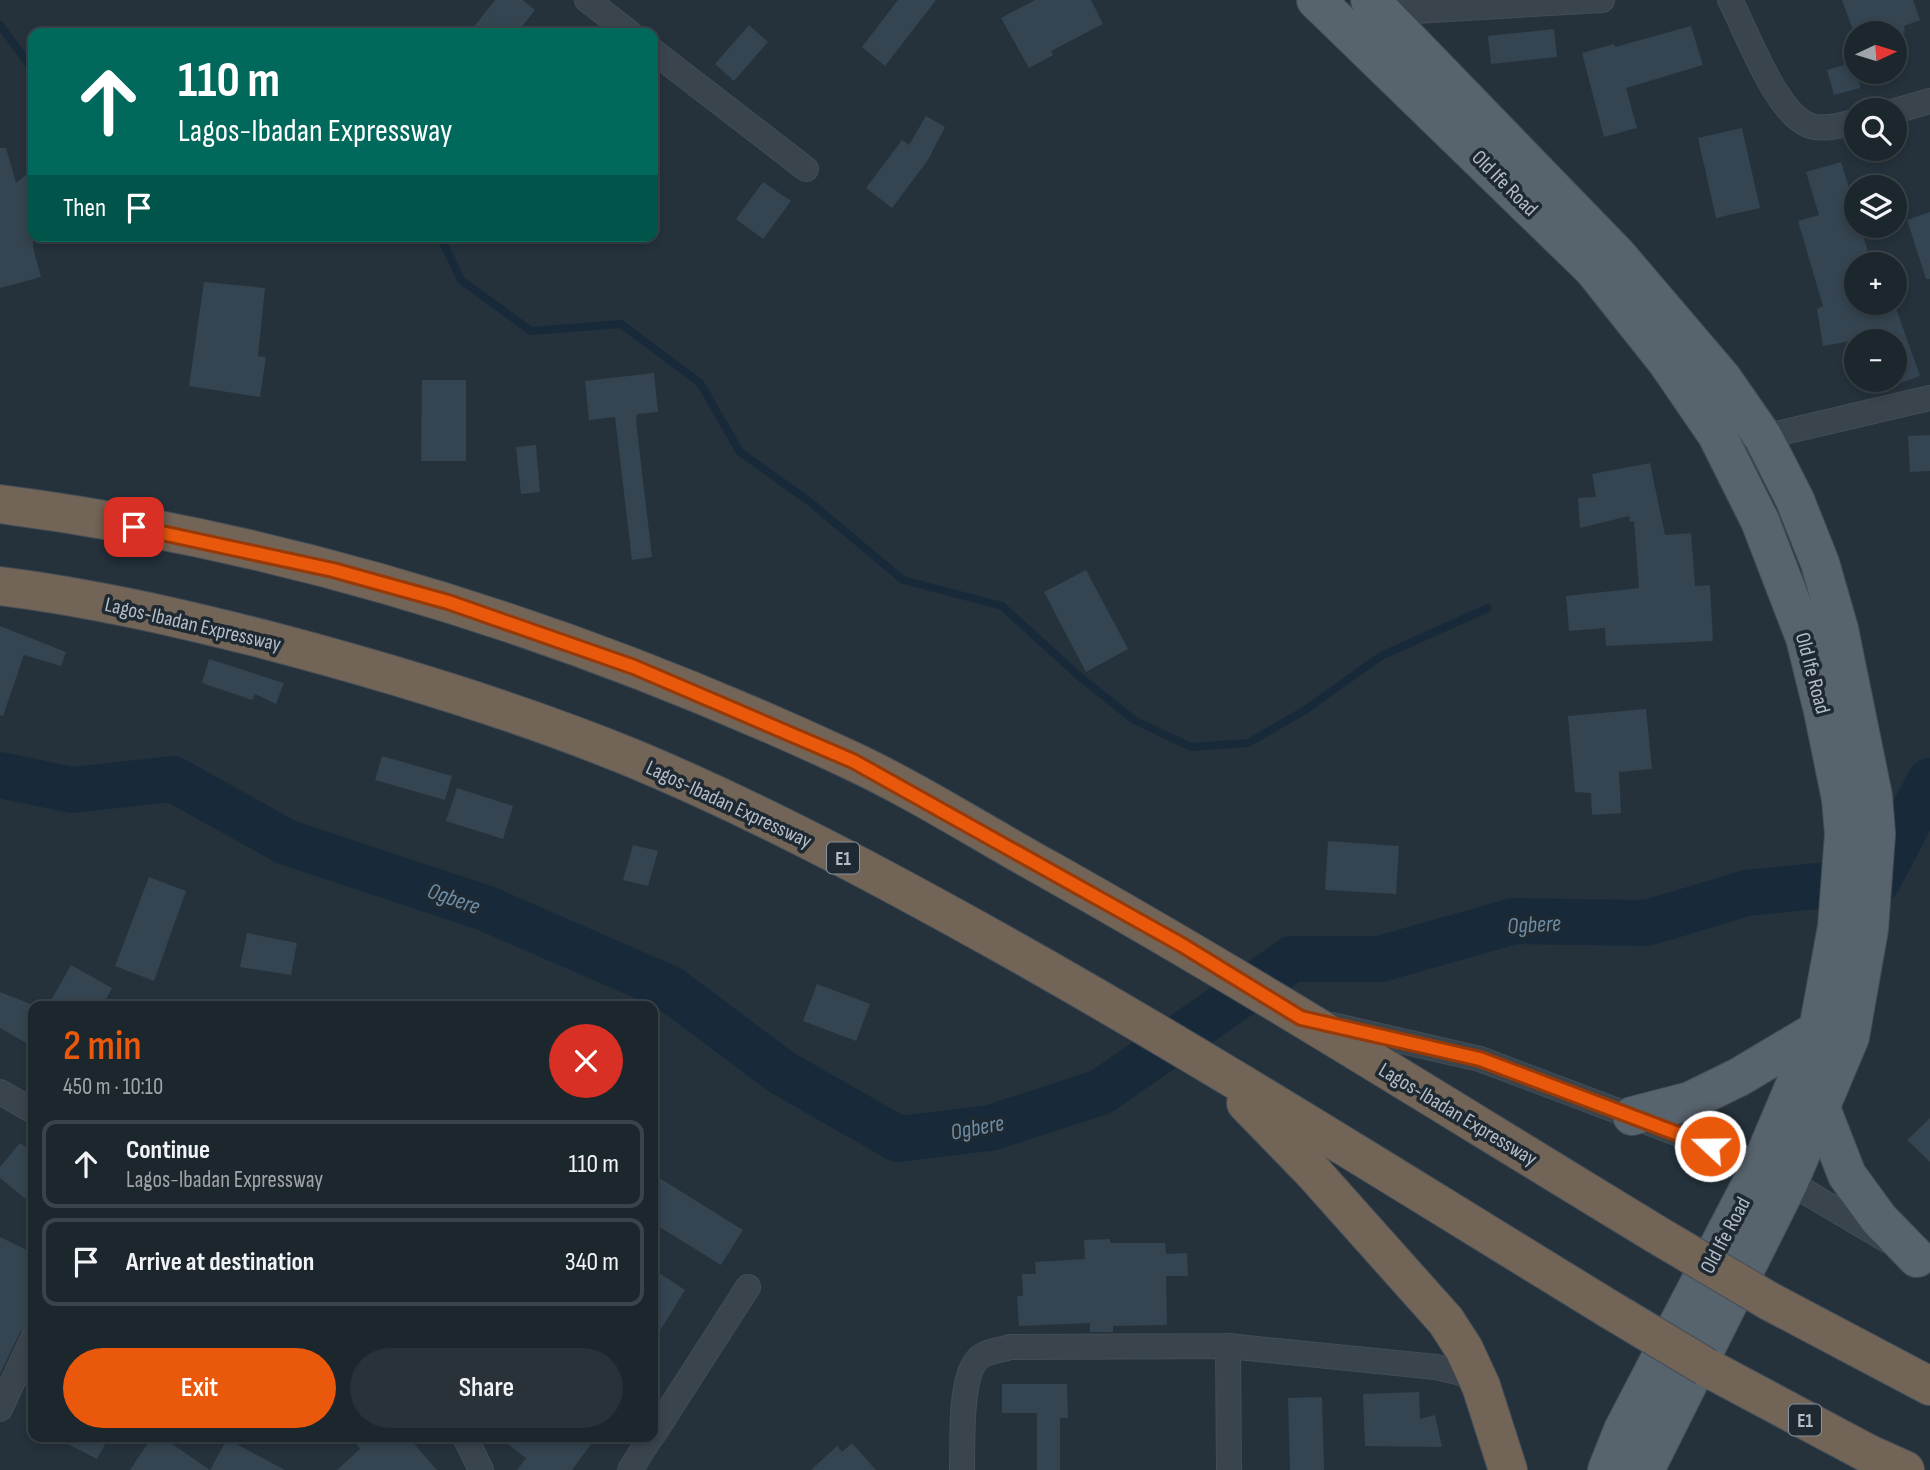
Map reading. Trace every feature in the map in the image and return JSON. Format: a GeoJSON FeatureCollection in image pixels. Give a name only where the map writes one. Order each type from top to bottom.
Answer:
{"type":"FeatureCollection","features":[{"type":"Feature","properties":{"kind":"highway","name":"Lagos-Ibadan Expressway"},"geometry":{"type":"LineString","coordinates":[[0,504],[76,514],[333,570],[448,602],[634,667],[853,761],[1182,945],[1769,1301],[1930,1386]]}},
{"type":"Feature","properties":{"kind":"highway","name":"Lagos-Ibadan Expressway"},"geometry":{"type":"LineString","coordinates":[[0,586],[66,594],[349,661],[495,708],[635,759],[770,820],[909,892],[1208,1064],[1706,1367],[1867,1453],[1905,1470]]}},
{"type":"Feature","properties":{"kind":"highway"},"geometry":{"type":"LineString","coordinates":[[1208,1064],[1313,1172],[1446,1321],[1464,1349],[1481,1386],[1508,1470]]}},
{"type":"Feature","properties":{"kind":"main road","name":"Old Ife Road"},"geometry":{"type":"LineString","coordinates":[[1316,0],[1592,269],[1667,362],[1717,435],[1760,521],[1805,638],[1841,799],[1860,834]]}},
{"type":"Feature","properties":{"kind":"main road","name":"Old Ife Road"},"geometry":{"type":"LineString","coordinates":[[1375,7],[1618,256],[1722,378],[1763,437],[1795,500],[1820,563],[1839,629],[1873,796],[1860,834],[1853,928],[1850,1037],[1821,1108],[1775,1173],[1623,1430],[1607,1470]]}},
{"type":"Feature","properties":{"kind":"main road","name":"Old Ife Road"},"geometry":{"type":"LineString","coordinates":[[1645,1470],[1775,1173],[1818,1030],[1853,928]]}},
{"type":"Feature","properties":{"kind":"main road"},"geometry":{"type":"LineString","coordinates":[[1632,1116],[1690,1101],[1740,1077],[1818,1030]]}},
{"type":"Feature","properties":{"kind":"main road"},"geometry":{"type":"LineString","coordinates":[[1821,1108],[1847,1175],[1879,1219],[1923,1262]]}},
{"type":"Feature","properties":{"kind":"street"},"geometry":{"type":"LineString","coordinates":[[587,0],[623,28]]}},
{"type":"Feature","properties":{"kind":"street"},"geometry":{"type":"LineString","coordinates":[[1375,7],[1602,0]]}},
{"type":"Feature","properties":{"kind":"street"},"geometry":{"type":"LineString","coordinates":[[1730,0],[1786,109],[1809,126],[1833,127],[1844,124]]}},
{"type":"Feature","properties":{"kind":"street"},"geometry":{"type":"LineString","coordinates":[[658,55],[806,169]]}},
{"type":"Feature","properties":{"kind":"street"},"geometry":{"type":"LineString","coordinates":[[1907,108],[1930,101]]}},
{"type":"Feature","properties":{"kind":"street"},"geometry":{"type":"LineString","coordinates":[[1763,437],[1930,398]]}},
{"type":"Feature","properties":{"kind":"street"},"geometry":{"type":"LineString","coordinates":[[1301,1018],[1480,1059],[1632,1116],[1775,1173],[1923,1262]]}},
{"type":"Feature","properties":{"kind":"street"},"geometry":{"type":"LineString","coordinates":[[0,1092],[28,1108]]}},
{"type":"Feature","properties":{"kind":"street"},"geometry":{"type":"LineString","coordinates":[[658,1427],[748,1287]]}},
{"type":"Feature","properties":{"kind":"street"},"geometry":{"type":"LineString","coordinates":[[1228,1346],[1228,1470]]}},
{"type":"Feature","properties":{"kind":"street"},"geometry":{"type":"LineString","coordinates":[[962,1470],[970,1368],[982,1355],[1010,1348],[1228,1346],[1436,1367],[1462,1373],[1481,1386]]}},
{"type":"Feature","properties":{"kind":"street"},"geometry":{"type":"LineString","coordinates":[[0,1409],[28,1349]]}},
{"type":"Feature","properties":{"kind":"street"},"geometry":{"type":"LineString","coordinates":[[467,1442],[481,1470]]}},
{"type":"Feature","properties":{"kind":"street"},"geometry":{"type":"LineString","coordinates":[[630,1470],[648,1442]]}},
{"type":"Feature","properties":{"kind":"building"},"geometry":{"type":"Polygon","coordinates":[[[495,0],[523,0],[535,10],[521,28],[473,28],[495,0]]]}},
{"type":"Feature","properties":{"kind":"building"},"geometry":{"type":"Polygon","coordinates":[[[898,0],[936,0],[885,66],[862,47],[898,0]]]}},
{"type":"Feature","properties":{"kind":"building"},"geometry":{"type":"Polygon","coordinates":[[[1035,0],[1091,0],[1103,24],[1051,51],[1053,55],[1029,68],[1001,18],[1035,0]]]}},
{"type":"Feature","properties":{"kind":"building"},"geometry":{"type":"Polygon","coordinates":[[[1842,0],[1913,0],[1920,20],[1908,24],[1908,21],[1850,21],[1842,0]]]}},
{"type":"Feature","properties":{"kind":"building"},"geometry":{"type":"Polygon","coordinates":[[[749,25],[768,42],[734,81],[715,64],[749,25]]]}},
{"type":"Feature","properties":{"kind":"building"},"geometry":{"type":"Polygon","coordinates":[[[1691,26],[1703,65],[1626,88],[1637,128],[1604,137],[1582,53],[1614,44],[1615,47],[1691,26]]]}},
{"type":"Feature","properties":{"kind":"building"},"geometry":{"type":"Polygon","coordinates":[[[1554,29],[1557,57],[1491,64],[1488,36],[1554,29]]]}},
{"type":"Feature","properties":{"kind":"building"},"geometry":{"type":"Polygon","coordinates":[[[1844,65],[1844,84],[1860,84],[1860,88],[1834,95],[1827,70],[1844,65]]]}},
{"type":"Feature","properties":{"kind":"building"},"geometry":{"type":"Polygon","coordinates":[[[926,116],[945,127],[928,160],[892,208],[866,188],[902,140],[909,145],[926,116]]]}},
{"type":"Feature","properties":{"kind":"building"},"geometry":{"type":"Polygon","coordinates":[[[1742,128],[1760,208],[1716,218],[1698,138],[1742,128]]]}},
{"type":"Feature","properties":{"kind":"building"},"geometry":{"type":"Polygon","coordinates":[[[0,148],[6,148],[16,183],[28,173],[28,242],[33,242],[41,277],[0,288],[0,148]]]}},
{"type":"Feature","properties":{"kind":"building"},"geometry":{"type":"Polygon","coordinates":[[[1841,162],[1845,175],[1844,238],[1864,238],[1868,252],[1844,252],[1844,315],[1898,315],[1903,329],[1844,329],[1844,342],[1823,346],[1817,309],[1823,306],[1798,221],[1819,215],[1806,172],[1841,162]]]}},
{"type":"Feature","properties":{"kind":"building"},"geometry":{"type":"Polygon","coordinates":[[[763,182],[791,201],[763,239],[736,219],[763,182]]]}},
{"type":"Feature","properties":{"kind":"building"},"geometry":{"type":"Polygon","coordinates":[[[1930,212],[1930,279],[1926,279],[1907,220],[1930,212]]]}},
{"type":"Feature","properties":{"kind":"building"},"geometry":{"type":"Polygon","coordinates":[[[204,282],[265,288],[258,356],[266,357],[260,397],[189,386],[204,282]]]}},
{"type":"Feature","properties":{"kind":"building"},"geometry":{"type":"Polygon","coordinates":[[[1907,340],[1920,376],[1907,381],[1907,340]]]}},
{"type":"Feature","properties":{"kind":"building"},"geometry":{"type":"Polygon","coordinates":[[[654,373],[658,412],[637,414],[636,421],[652,557],[632,560],[615,417],[589,420],[585,381],[654,373]]]}},
{"type":"Feature","properties":{"kind":"building"},"geometry":{"type":"Polygon","coordinates":[[[422,380],[466,380],[466,461],[421,461],[422,380]]]}},
{"type":"Feature","properties":{"kind":"building"},"geometry":{"type":"Polygon","coordinates":[[[1930,435],[1930,471],[1910,472],[1908,436],[1930,435]]]}},
{"type":"Feature","properties":{"kind":"building"},"geometry":{"type":"Polygon","coordinates":[[[536,445],[540,492],[521,494],[516,447],[536,445]]]}},
{"type":"Feature","properties":{"kind":"building"},"geometry":{"type":"Polygon","coordinates":[[[1650,463],[1665,535],[1691,533],[1695,586],[1710,585],[1713,641],[1606,646],[1605,628],[1569,631],[1566,596],[1639,588],[1634,521],[1630,522],[1629,516],[1580,528],[1578,498],[1596,497],[1592,474],[1650,463]]]}},
{"type":"Feature","properties":{"kind":"building"},"geometry":{"type":"Polygon","coordinates":[[[1086,570],[1128,649],[1086,672],[1044,592],[1086,570]]]}},
{"type":"Feature","properties":{"kind":"building"},"geometry":{"type":"Polygon","coordinates":[[[0,626],[66,652],[61,666],[24,655],[3,716],[0,715],[0,626]]]}},
{"type":"Feature","properties":{"kind":"building"},"geometry":{"type":"Polygon","coordinates":[[[209,659],[284,683],[276,704],[255,694],[252,700],[202,683],[209,659]]]}},
{"type":"Feature","properties":{"kind":"building"},"geometry":{"type":"Polygon","coordinates":[[[1646,709],[1652,769],[1619,772],[1621,813],[1592,815],[1591,793],[1575,792],[1568,716],[1646,709]]]}},
{"type":"Feature","properties":{"kind":"building"},"geometry":{"type":"Polygon","coordinates":[[[382,756],[452,776],[445,800],[375,780],[382,756]]]}},
{"type":"Feature","properties":{"kind":"building"},"geometry":{"type":"Polygon","coordinates":[[[457,788],[513,806],[503,839],[446,821],[457,788]]]}},
{"type":"Feature","properties":{"kind":"building"},"geometry":{"type":"Polygon","coordinates":[[[1328,841],[1399,846],[1396,894],[1325,890],[1328,841]]]}},
{"type":"Feature","properties":{"kind":"building"},"geometry":{"type":"Polygon","coordinates":[[[633,845],[658,851],[648,886],[623,880],[633,845]]]}},
{"type":"Feature","properties":{"kind":"building"},"geometry":{"type":"Polygon","coordinates":[[[149,877],[186,891],[154,981],[115,966],[149,877]]]}},
{"type":"Feature","properties":{"kind":"building"},"geometry":{"type":"Polygon","coordinates":[[[247,933],[297,943],[291,975],[240,967],[247,933]]]}},
{"type":"Feature","properties":{"kind":"building"},"geometry":{"type":"Polygon","coordinates":[[[71,965],[112,988],[105,1001],[51,1001],[71,965]]]}},
{"type":"Feature","properties":{"kind":"building"},"geometry":{"type":"Polygon","coordinates":[[[817,984],[870,1004],[856,1041],[803,1021],[817,984]]]}},
{"type":"Feature","properties":{"kind":"building"},"geometry":{"type":"Polygon","coordinates":[[[0,992],[28,1003],[28,1044],[0,1028],[0,992]]]}},
{"type":"Feature","properties":{"kind":"building"},"geometry":{"type":"Polygon","coordinates":[[[1930,1118],[1930,1162],[1907,1140],[1930,1118]]]}},
{"type":"Feature","properties":{"kind":"building"},"geometry":{"type":"Polygon","coordinates":[[[20,1143],[28,1149],[28,1201],[0,1178],[0,1167],[20,1143]]]}},
{"type":"Feature","properties":{"kind":"building"},"geometry":{"type":"Polygon","coordinates":[[[658,1177],[743,1230],[721,1265],[658,1226],[658,1177]]]}},
{"type":"Feature","properties":{"kind":"building"},"geometry":{"type":"Polygon","coordinates":[[[0,1237],[28,1251],[28,1325],[20,1332],[0,1374],[0,1237]]]}},
{"type":"Feature","properties":{"kind":"building"},"geometry":{"type":"Polygon","coordinates":[[[1110,1239],[1110,1243],[1165,1243],[1166,1254],[1187,1253],[1188,1276],[1166,1276],[1167,1325],[1113,1326],[1113,1332],[1090,1332],[1090,1323],[1019,1326],[1017,1296],[1023,1296],[1022,1274],[1036,1274],[1035,1262],[1085,1259],[1084,1240],[1110,1239]]]}},
{"type":"Feature","properties":{"kind":"building"},"geometry":{"type":"Polygon","coordinates":[[[658,1272],[685,1290],[658,1334],[658,1272]]]}},
{"type":"Feature","properties":{"kind":"building"},"geometry":{"type":"Polygon","coordinates":[[[1002,1384],[1067,1384],[1068,1418],[1060,1418],[1060,1470],[1037,1470],[1037,1413],[1002,1413],[1002,1384]]]}},
{"type":"Feature","properties":{"kind":"building"},"geometry":{"type":"Polygon","coordinates":[[[1419,1392],[1420,1419],[1435,1415],[1442,1447],[1365,1446],[1363,1394],[1419,1392]]]}},
{"type":"Feature","properties":{"kind":"building"},"geometry":{"type":"Polygon","coordinates":[[[1322,1397],[1324,1470],[1290,1470],[1288,1398],[1322,1397]]]}},
{"type":"Feature","properties":{"kind":"building"},"geometry":{"type":"Polygon","coordinates":[[[64,1442],[106,1442],[97,1459],[64,1442]]]}},
{"type":"Feature","properties":{"kind":"building"},"geometry":{"type":"Polygon","coordinates":[[[149,1442],[169,1442],[210,1470],[130,1470],[149,1442]]]}},
{"type":"Feature","properties":{"kind":"building"},"geometry":{"type":"Polygon","coordinates":[[[225,1442],[233,1442],[285,1470],[210,1470],[225,1442]]]}},
{"type":"Feature","properties":{"kind":"building"},"geometry":{"type":"Polygon","coordinates":[[[355,1442],[412,1442],[437,1470],[337,1470],[360,1449],[355,1442]]]}},
{"type":"Feature","properties":{"kind":"building"},"geometry":{"type":"Polygon","coordinates":[[[505,1442],[592,1442],[572,1470],[517,1470],[526,1458],[505,1442]]]}},
{"type":"Feature","properties":{"kind":"building"},"geometry":{"type":"Polygon","coordinates":[[[852,1443],[876,1470],[811,1470],[837,1446],[842,1452],[852,1443]]]}},
{"type":"Feature","properties":{"kind":"waterway"},"geometry":{"type":"LineString","coordinates":[[0,25],[28,63]]}},
{"type":"Feature","properties":{"kind":"waterway"},"geometry":{"type":"LineString","coordinates":[[443,242],[461,280],[531,331],[621,324],[700,383],[740,452],[810,502],[903,580],[1002,606],[1080,677],[1134,720],[1191,747],[1248,743],[1305,710],[1381,656],[1488,608]]}},
{"type":"Feature","properties":{"kind":"waterway","name":"Ogbere"},"geometry":{"type":"LineString","coordinates":[[0,775],[72,790],[173,779],[286,842],[485,908],[669,988],[781,1072],[898,1139],[990,1128],[1101,1092],[1292,959],[1380,959],[1514,921],[1647,923],[1747,893],[1878,880],[1930,781]]}},
{"type":"Feature","properties":{"kind":"route"},"geometry":{"type":"LineString","coordinates":[[134,527],[333,570],[448,602],[634,667],[721,702],[853,761],[1182,945],[1301,1018],[1480,1059],[1710,1146]]}}]}
